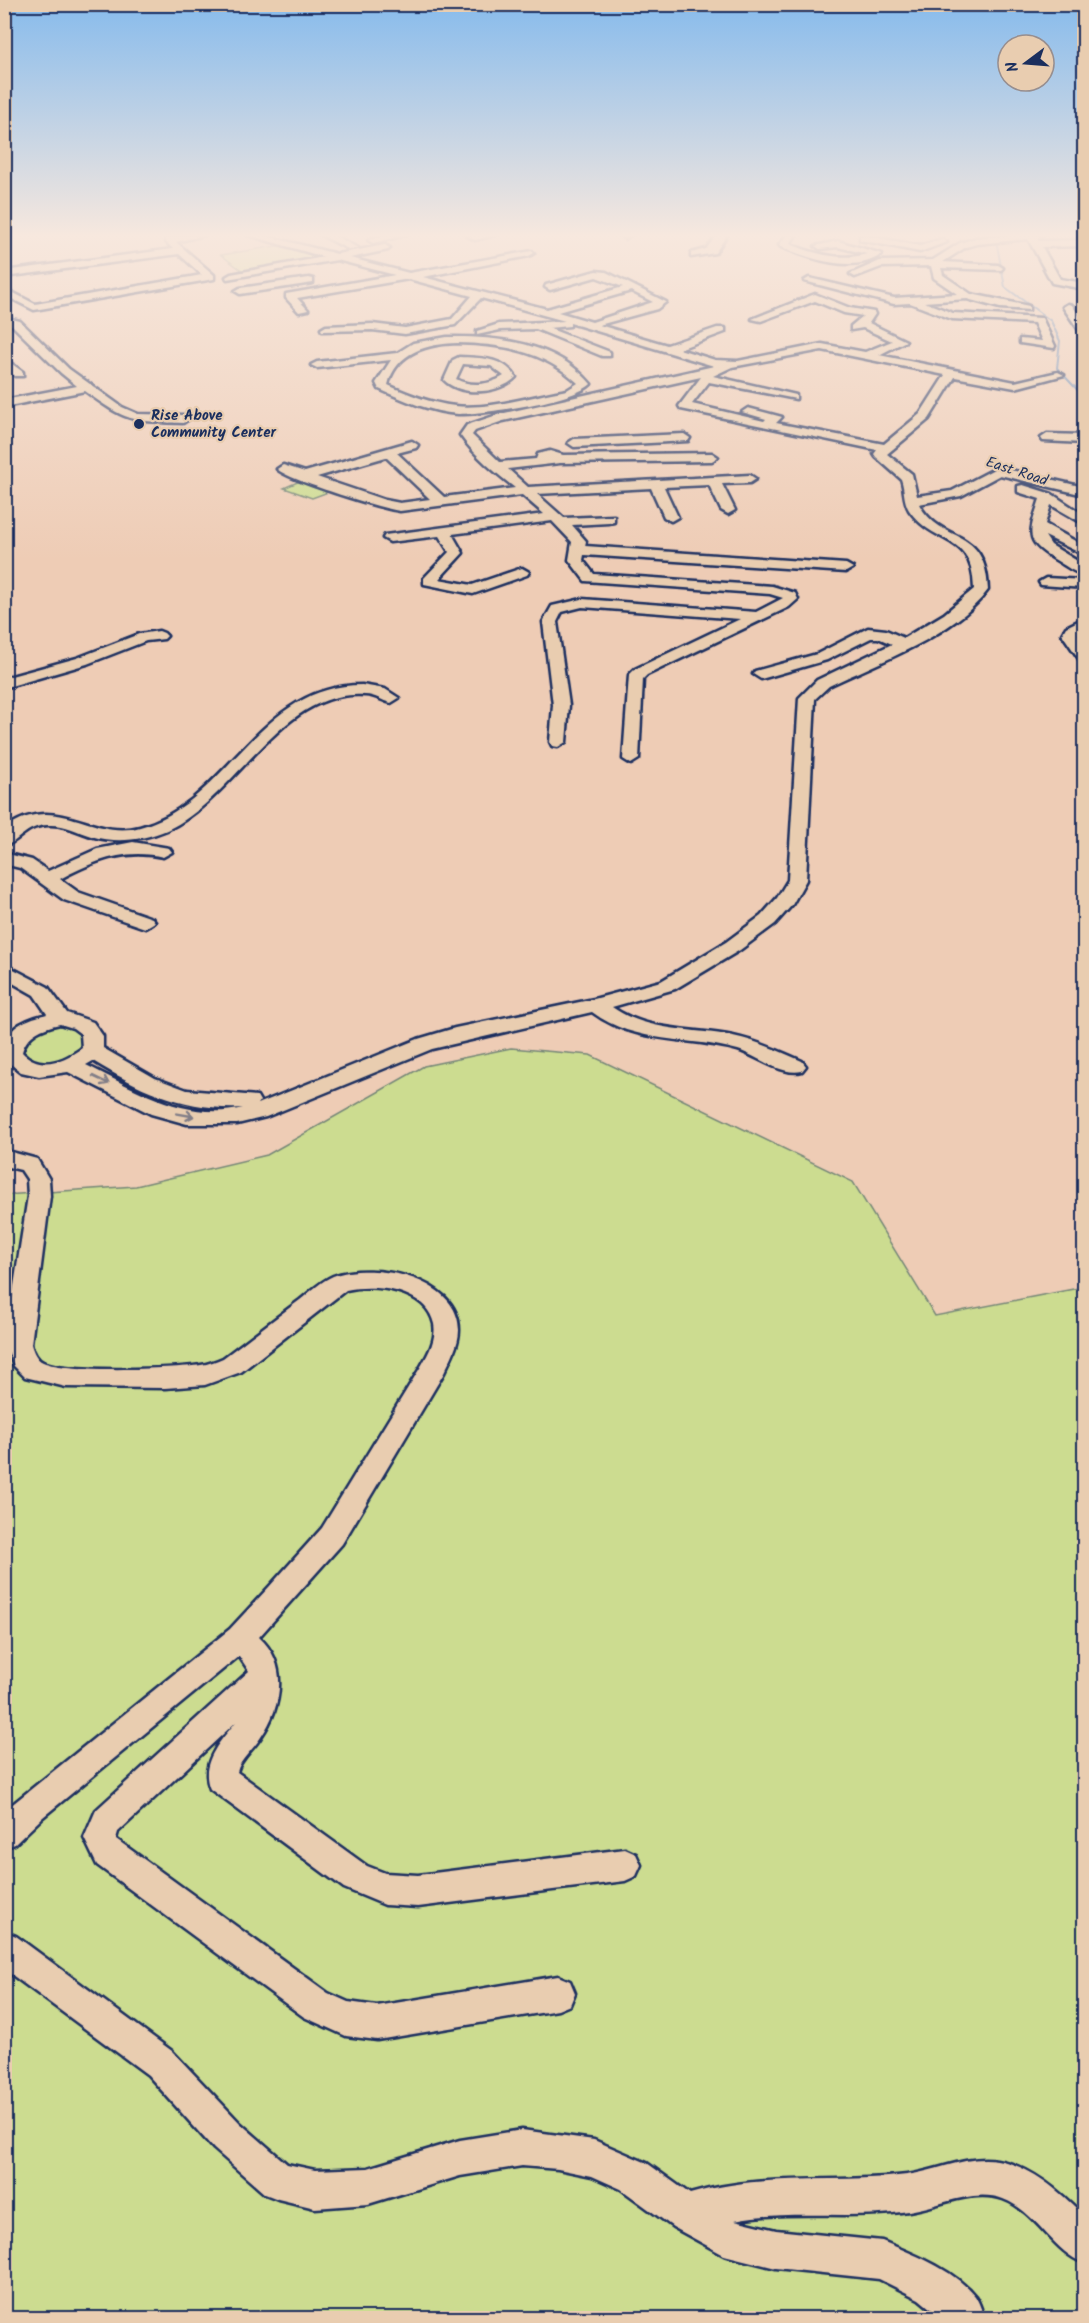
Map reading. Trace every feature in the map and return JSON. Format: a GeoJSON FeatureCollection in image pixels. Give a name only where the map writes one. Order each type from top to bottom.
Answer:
{"type":"FeatureCollection","features":[{"type":"Feature","properties":{"kind":"street"},"geometry":{"type":"LineString","coordinates":[[36,343],[65,372],[118,410],[136,418],[183,420]]}},
{"type":"Feature","properties":{"kind":"street"},"geometry":{"type":"LineString","coordinates":[[433,343],[410,349],[400,356],[382,383],[383,387],[420,403],[444,410],[485,408],[570,393],[585,384],[554,358],[533,348],[516,343]]}},
{"type":"Feature","properties":{"kind":"street"},"geometry":{"type":"LineString","coordinates":[[459,360],[489,362],[507,371],[510,377],[491,385],[471,387],[454,384],[450,380],[451,376],[459,360],[473,343]]}},
{"type":"Feature","properties":{"kind":"street"},"geometry":{"type":"LineString","coordinates":[[580,343],[606,354]]}},
{"type":"Feature","properties":{"kind":"street"},"geometry":{"type":"LineString","coordinates":[[648,343],[728,365]]}},
{"type":"Feature","properties":{"kind":"street"},"geometry":{"type":"LineString","coordinates":[[667,349],[683,343]]}},
{"type":"Feature","properties":{"kind":"street"},"geometry":{"type":"LineString","coordinates":[[868,354],[884,350],[893,343]]}},
{"type":"Feature","properties":{"kind":"street"},"geometry":{"type":"LineString","coordinates":[[1037,343],[1050,346],[1049,343]]}},
{"type":"Feature","properties":{"kind":"street"},"geometry":{"type":"LineString","coordinates":[[631,759],[635,678],[654,664],[788,602],[790,596],[772,590],[597,579],[586,575],[576,560],[579,541],[512,477],[476,448],[466,435],[471,428],[500,418],[709,375],[728,365],[822,347],[868,354],[1019,386],[1058,375]]}},
{"type":"Feature","properties":{"kind":"street"},"geometry":{"type":"LineString","coordinates":[[789,353],[821,360]]}},
{"type":"Feature","properties":{"kind":"street"},"geometry":{"type":"LineString","coordinates":[[317,365],[400,356]]}},
{"type":"Feature","properties":{"kind":"street"},"geometry":{"type":"LineString","coordinates":[[4,377],[19,374],[6,363]]}},
{"type":"Feature","properties":{"kind":"street"},"geometry":{"type":"LineString","coordinates":[[70,1065],[159,1109],[187,1117],[237,1117],[292,1099],[435,1041],[633,996],[678,979],[733,946],[768,920],[785,901],[797,880],[807,698],[823,683],[904,644],[974,599],[981,590],[981,564],[975,552],[926,521],[910,500],[907,477],[888,464],[880,454],[925,416],[938,391],[953,372]]}},
{"type":"Feature","properties":{"kind":"street"},"geometry":{"type":"LineString","coordinates":[[709,375],[792,397]]}},
{"type":"Feature","properties":{"kind":"street"},"geometry":{"type":"LineString","coordinates":[[709,375],[685,406],[766,425],[885,448]]}},
{"type":"Feature","properties":{"kind":"street"},"geometry":{"type":"LineString","coordinates":[[4,404],[87,387]]}},
{"type":"Feature","properties":{"kind":"street"},"geometry":{"type":"LineString","coordinates":[[37,397],[49,408]]}},
{"type":"Feature","properties":{"kind":"street"},"geometry":{"type":"LineString","coordinates":[[748,412],[776,417],[766,425]]}},
{"type":"Feature","properties":{"kind":"street"},"geometry":{"type":"LineString","coordinates":[[574,443],[684,438]]}},
{"type":"Feature","properties":{"kind":"street"},"geometry":{"type":"LineString","coordinates":[[1047,438],[1084,439]]}},
{"type":"Feature","properties":{"kind":"street"},"geometry":{"type":"LineString","coordinates":[[611,441],[617,460]]}},
{"type":"Feature","properties":{"kind":"street"},"geometry":{"type":"LineString","coordinates":[[303,477],[412,445]]}},
{"type":"Feature","properties":{"kind":"street"},"geometry":{"type":"LineString","coordinates":[[389,453],[442,503]]}},
{"type":"Feature","properties":{"kind":"street"},"geometry":{"type":"LineString","coordinates":[[496,464],[550,459],[617,460],[712,457]]}},
{"type":"Feature","properties":{"kind":"street"},"geometry":{"type":"LineString","coordinates":[[390,538],[558,520],[608,505],[656,485],[750,479],[736,467]]}},
{"type":"Feature","properties":{"kind":"street"},"geometry":{"type":"LineString","coordinates":[[283,469],[394,507],[442,503],[525,491],[608,505]]}},
{"type":"Feature","properties":{"kind":"street"},"geometry":{"type":"LineString","coordinates":[[910,500],[952,497],[998,471],[1084,491]]}},
{"type":"Feature","properties":{"kind":"street","name":"East Road"},"geometry":{"type":"LineString","coordinates":[[969,473],[1047,497],[1080,514]]}},
{"type":"Feature","properties":{"kind":"street"},"geometry":{"type":"LineString","coordinates":[[714,482],[728,510]]}},
{"type":"Feature","properties":{"kind":"street"},"geometry":{"type":"LineString","coordinates":[[656,485],[670,517]]}},
{"type":"Feature","properties":{"kind":"street"},"geometry":{"type":"LineString","coordinates":[[1047,497],[1038,525],[1041,544],[1084,571]]}},
{"type":"Feature","properties":{"kind":"street"},"geometry":{"type":"LineString","coordinates":[[1038,525],[1084,551]]}},
{"type":"Feature","properties":{"kind":"street"},"geometry":{"type":"LineString","coordinates":[[442,531],[456,553],[429,581],[473,590],[522,572]]}},
{"type":"Feature","properties":{"kind":"street"},"geometry":{"type":"LineString","coordinates":[[578,550],[846,568]]}},
{"type":"Feature","properties":{"kind":"street"},"geometry":{"type":"LineString","coordinates":[[1046,582],[1084,584]]}},
{"type":"Feature","properties":{"kind":"street"},"geometry":{"type":"LineString","coordinates":[[558,742],[561,705],[550,622],[551,614],[557,607],[582,603],[757,616]]}},
{"type":"Feature","properties":{"kind":"street"},"geometry":{"type":"LineString","coordinates":[[1084,622],[1071,630],[1070,634],[1084,656]]}},
{"type":"Feature","properties":{"kind":"street"},"geometry":{"type":"LineString","coordinates":[[761,674],[822,657],[868,633],[881,633],[904,644]]}},
{"type":"Feature","properties":{"kind":"street"},"geometry":{"type":"LineString","coordinates":[[4,683],[82,661],[144,637],[159,636]]}},
{"type":"Feature","properties":{"kind":"street"},"geometry":{"type":"LineString","coordinates":[[4,841],[15,829],[26,823],[57,817],[111,835],[127,835],[158,827],[174,819],[194,804],[229,774],[284,716],[302,704],[318,696],[352,689],[379,691],[391,698]]}},
{"type":"Feature","properties":{"kind":"street"},"geometry":{"type":"LineString","coordinates":[[48,878],[88,858],[110,851],[138,847],[163,852]]}},
{"type":"Feature","properties":{"kind":"street"},"geometry":{"type":"LineString","coordinates":[[4,858],[26,864],[70,896],[145,922]]}},
{"type":"Feature","properties":{"kind":"street"},"geometry":{"type":"LineString","coordinates":[[4,970],[41,991],[60,1018]]}},
{"type":"Feature","properties":{"kind":"street"},"geometry":{"type":"LineString","coordinates":[[596,1005],[610,1018],[634,1027],[751,1047],[795,1066]]}},
{"type":"Feature","properties":{"kind":"street"},"geometry":{"type":"LineString","coordinates":[[60,1018],[84,1024],[90,1028],[95,1039],[92,1051],[70,1065],[42,1070],[25,1067],[11,1053],[11,1037],[36,1023],[60,1018]]}},
{"type":"Feature","properties":{"kind":"street"},"geometry":{"type":"LineString","coordinates":[[92,1051],[130,1074],[181,1098],[234,1103],[292,1099]]}},
{"type":"Feature","properties":{"kind":"street"},"geometry":{"type":"LineString","coordinates":[[4,1158],[29,1164],[38,1179],[39,1196],[18,1344],[22,1359],[34,1370],[74,1378],[165,1378],[206,1375],[232,1365],[339,1283],[353,1278],[379,1278],[396,1281],[431,1300],[441,1311],[446,1335],[442,1351],[338,1527],[240,1638],[32,1806],[4,1833]]}},
{"type":"Feature","properties":{"kind":"street"},"geometry":{"type":"LineString","coordinates":[[240,1638],[254,1651],[266,1674],[262,1702],[255,1721],[221,1766],[221,1779],[356,1877],[386,1889],[418,1890],[625,1865]]}},
{"type":"Feature","properties":{"kind":"street"},"geometry":{"type":"LineString","coordinates":[[266,1674],[107,1821],[99,1832],[100,1844],[108,1854],[316,2006],[346,2019],[377,2023],[558,1993]]}},
{"type":"Feature","properties":{"kind":"street"},"geometry":{"type":"LineString","coordinates":[[4,1948],[160,2063],[233,2142],[278,2181],[315,2189],[368,2186],[460,2158],[522,2148],[558,2151],[594,2158],[634,2176],[686,2214],[724,2236],[776,2249],[882,2260],[933,2285],[961,2310],[965,2319]]}},
{"type":"Feature","properties":{"kind":"street"},"geometry":{"type":"LineString","coordinates":[[686,2214],[709,2205],[748,2199],[908,2193],[980,2178],[999,2179],[1017,2187],[1063,2218],[1084,2244]]}},
{"type":"Feature","properties":{"kind":"green space"},"geometry":{"type":"Polygon","coordinates":[[[302,480],[331,491],[312,498],[284,488],[302,480]]]}},
{"type":"Feature","properties":{"kind":"green space"},"geometry":{"type":"Polygon","coordinates":[[[56,1022],[83,1031],[84,1046],[78,1052],[61,1061],[43,1063],[26,1056],[20,1050],[22,1039],[56,1022]]]}},
{"type":"Feature","properties":{"kind":"green space"},"geometry":{"type":"Polygon","coordinates":[[[511,1048],[590,1055],[853,1182],[935,1316],[1084,1287],[1084,2318],[5,2318],[5,1195],[136,1186],[267,1155],[424,1066],[511,1048]]]}},
{"type":"Feature","properties":{"kind":"waterway"},"geometry":{"type":"LineString","coordinates":[[1060,343],[1057,368],[1084,397]]}},
{"type":"Feature","properties":{"kind":"place","name":"Rise Above Community Center"},"geometry":{"type":"Point","coordinates":[139,424]}}]}
